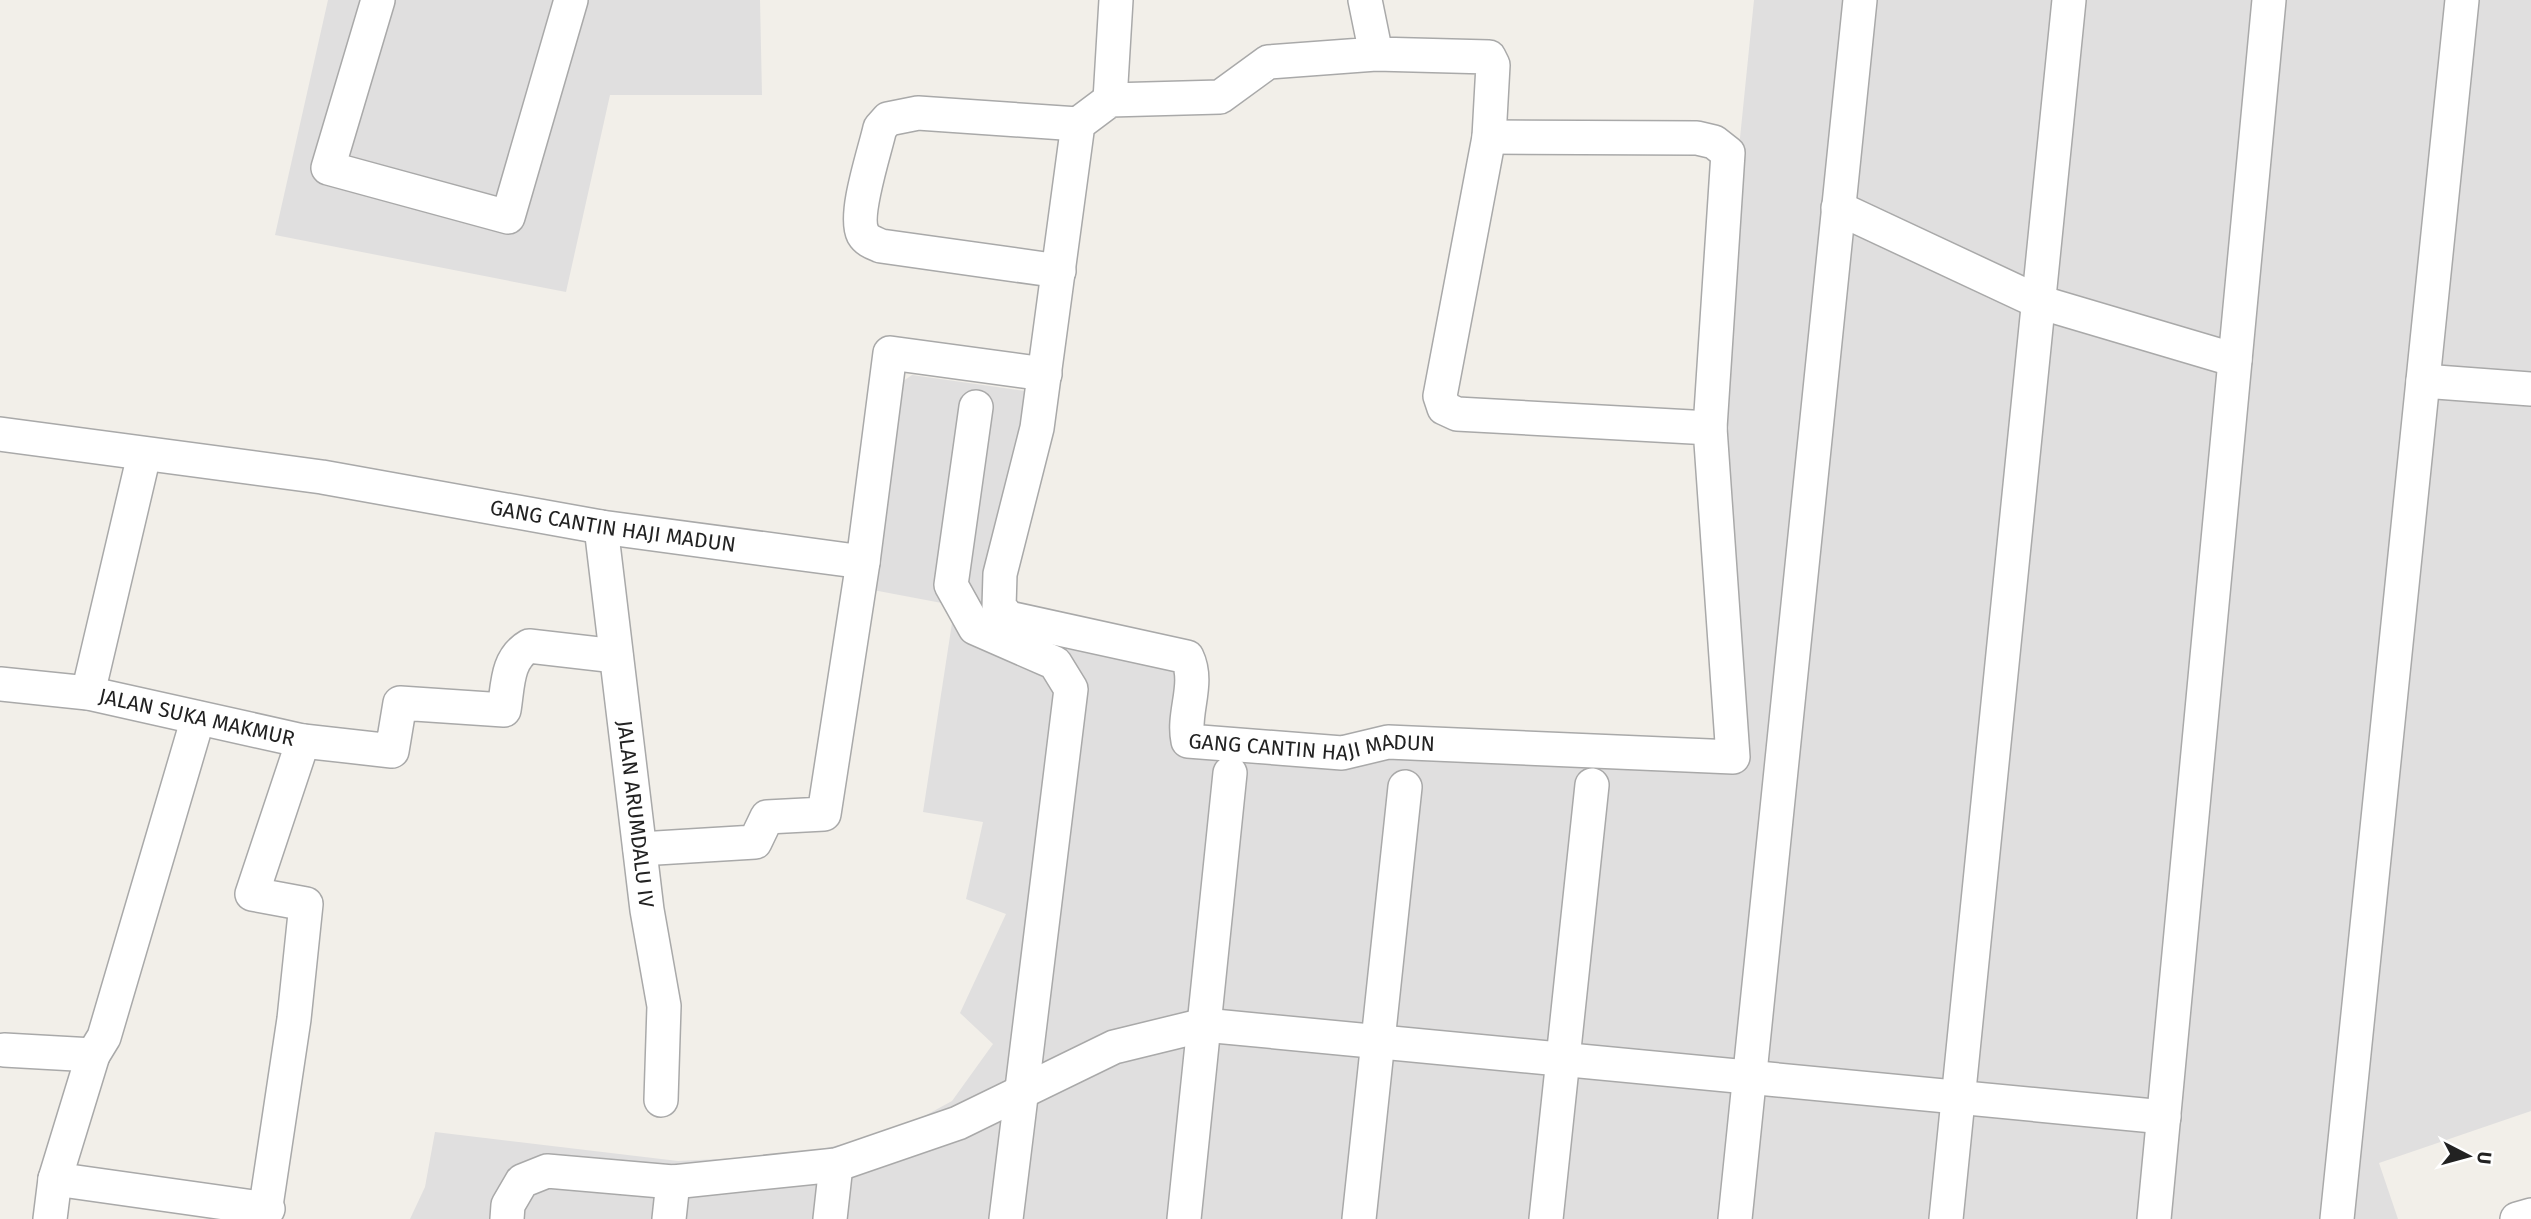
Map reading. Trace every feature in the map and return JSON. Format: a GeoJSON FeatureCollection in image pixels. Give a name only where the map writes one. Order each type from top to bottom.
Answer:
{"type":"FeatureCollection","features":[{"type":"Feature","properties":{"kind":"street"},"geometry":{"type":"LineString","coordinates":[[378,0],[328,168],[508,217],[571,0]]}},
{"type":"Feature","properties":{"kind":"street"},"geometry":{"type":"LineString","coordinates":[[1110,100],[1116,0]]}},
{"type":"Feature","properties":{"kind":"street"},"geometry":{"type":"LineString","coordinates":[[1365,0],[1376,54]]}},
{"type":"Feature","properties":{"kind":"street"},"geometry":{"type":"LineString","coordinates":[[1735,1219],[1860,0]]}},
{"type":"Feature","properties":{"kind":"street"},"geometry":{"type":"LineString","coordinates":[[1946,1219],[2069,0]]}},
{"type":"Feature","properties":{"kind":"street"},"geometry":{"type":"LineString","coordinates":[[2154,1219],[2269,0]]}},
{"type":"Feature","properties":{"kind":"street"},"geometry":{"type":"LineString","coordinates":[[2337,1219],[2462,0]]}},
{"type":"Feature","properties":{"kind":"street"},"geometry":{"type":"LineString","coordinates":[[1059,271],[881,246],[870,242],[863,234],[860,218],[880,128],[888,119],[918,113],[1078,124],[1110,100],[1220,97],[1268,62],[1376,54],[1489,57],[1493,65],[1489,137],[1440,396],[1444,408],[1457,414],[1710,428],[1728,153],[1714,142],[1697,138],[1489,137]]}},
{"type":"Feature","properties":{"kind":"street","name":"GANG CANTIN HAJI MADUN"},"geometry":{"type":"LineString","coordinates":[[1078,124],[1037,429],[1000,573],[999,607],[1009,618],[1187,657],[1194,670],[1185,729],[1188,741],[1342,752],[1388,742],[1733,757],[1710,428]]}},
{"type":"Feature","properties":{"kind":"street"},"geometry":{"type":"LineString","coordinates":[[1838,208],[2039,302],[2235,360]]}},
{"type":"Feature","properties":{"kind":"street"},"geometry":{"type":"LineString","coordinates":[[640,849],[755,842],[767,817],[824,814],[863,562],[890,353],[1045,374]]}},
{"type":"Feature","properties":{"kind":"street"},"geometry":{"type":"LineString","coordinates":[[2423,381],[2531,388]]}},
{"type":"Feature","properties":{"kind":"street"},"geometry":{"type":"LineString","coordinates":[[976,407],[951,585],[975,628],[1055,663],[1071,690],[1006,1219]]}},
{"type":"Feature","properties":{"kind":"street","name":"GANG CANTIN HAJI MADUN"},"geometry":{"type":"LineString","coordinates":[[0,434],[322,477],[601,527],[863,562]]}},
{"type":"Feature","properties":{"kind":"street"},"geometry":{"type":"LineString","coordinates":[[88,693],[144,455]]}},
{"type":"Feature","properties":{"kind":"street","name":"JALAN ARUMDALU IV"},"geometry":{"type":"LineString","coordinates":[[601,527],[640,849],[664,1006],[661,1101]]}},
{"type":"Feature","properties":{"kind":"street","name":"JALAN SUKA MAKMUR"},"geometry":{"type":"LineString","coordinates":[[0,684],[88,693],[303,741],[391,751],[400,703],[504,710],[511,666],[518,652],[529,646],[616,656]]}},
{"type":"Feature","properties":{"kind":"street"},"geometry":{"type":"LineString","coordinates":[[50,1219],[55,1179],[93,1055],[104,1037],[198,718]]}},
{"type":"Feature","properties":{"kind":"street"},"geometry":{"type":"LineString","coordinates":[[55,1179],[266,1214],[306,904],[253,894],[303,741]]}},
{"type":"Feature","properties":{"kind":"street"},"geometry":{"type":"LineString","coordinates":[[1184,1219],[1230,773]]}},
{"type":"Feature","properties":{"kind":"street"},"geometry":{"type":"LineString","coordinates":[[1546,1219],[1592,785]]}},
{"type":"Feature","properties":{"kind":"street"},"geometry":{"type":"LineString","coordinates":[[1359,1219],[1405,787]]}},
{"type":"Feature","properties":{"kind":"street"},"geometry":{"type":"LineString","coordinates":[[507,1219],[508,1205],[522,1181],[547,1171],[673,1182],[836,1165],[958,1123],[1114,1048],[1205,1025],[2164,1117]]}},
{"type":"Feature","properties":{"kind":"street"},"geometry":{"type":"LineString","coordinates":[[4,1050],[93,1055]]}},
{"type":"Feature","properties":{"kind":"street"},"geometry":{"type":"LineString","coordinates":[[830,1219],[836,1165]]}},
{"type":"Feature","properties":{"kind":"street"},"geometry":{"type":"LineString","coordinates":[[669,1219],[673,1182]]}},
{"type":"Feature","properties":{"kind":"street"},"geometry":{"type":"LineString","coordinates":[[2517,1219],[2531,1215]]}},
{"type":"Feature","properties":{"kind":"shaded area"},"geometry":{"type":"Polygon","coordinates":[[[328,0],[760,0],[762,95],[610,95],[566,292],[275,235],[328,0]]]}},
{"type":"Feature","properties":{"kind":"shaded area"},"geometry":{"type":"Polygon","coordinates":[[[1754,0],[2531,0],[2531,1111],[2379,1163],[2398,1219],[410,1219],[425,1187],[435,1132],[678,1161],[796,1155],[895,1132],[952,1101],[993,1044],[960,1013],[1006,914],[966,899],[983,822],[923,812],[952,623],[947,604],[873,590],[896,386],[912,375],[1025,391],[1032,405],[994,615],[1174,664],[1188,678],[1173,747],[1211,758],[1388,754],[1741,766],[1718,438],[1734,197],[1754,0]]]}}]}
